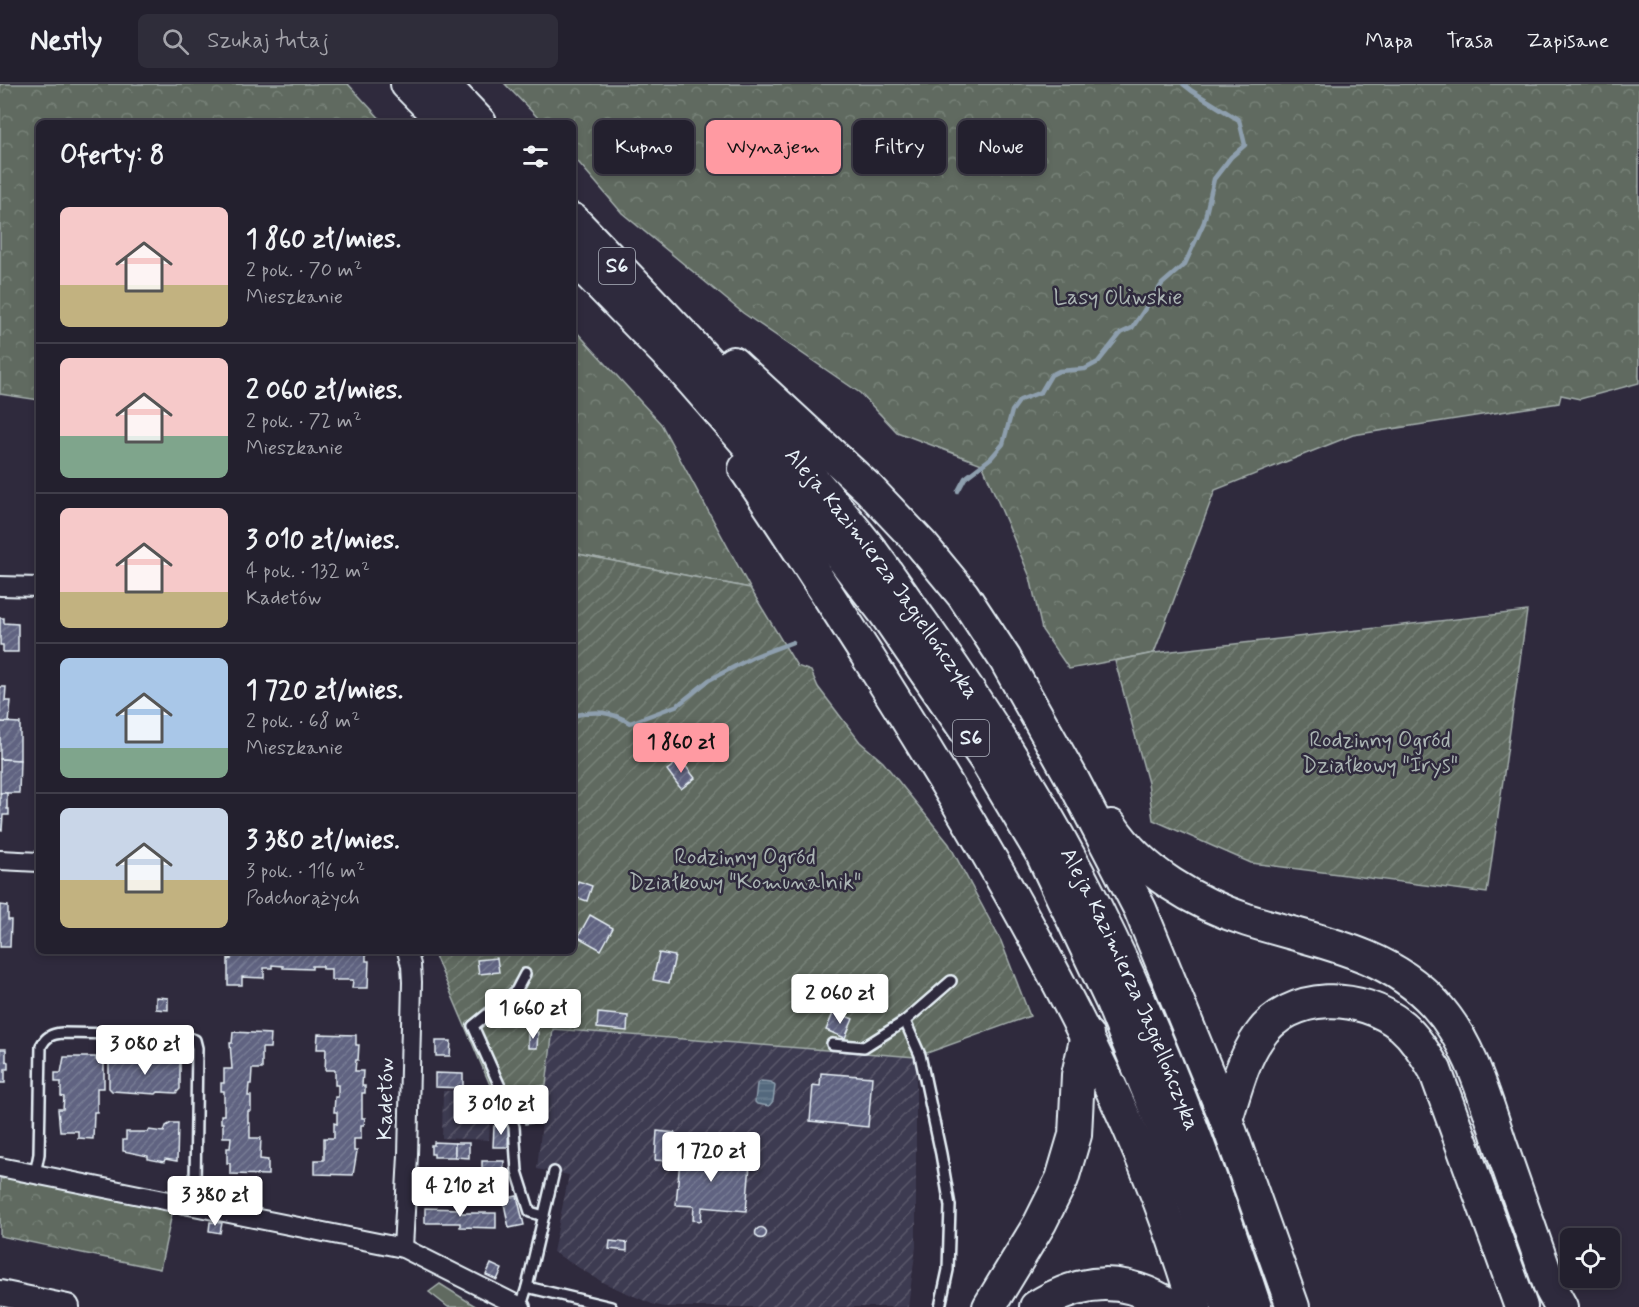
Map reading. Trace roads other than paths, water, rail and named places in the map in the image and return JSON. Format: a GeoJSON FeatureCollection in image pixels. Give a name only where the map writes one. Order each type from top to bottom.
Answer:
{"type":"FeatureCollection","features":[{"type":"Feature","properties":{"kind":"highway"},"geometry":{"type":"LineString","coordinates":[[407,84],[466,119]]}},
{"type":"Feature","properties":{"kind":"highway"},"geometry":{"type":"LineString","coordinates":[[443,84],[466,119]]}},
{"type":"Feature","properties":{"kind":"highway","name":"Aleja Kazimierza Jagiellończyka"},"geometry":{"type":"LineString","coordinates":[[576,223],[661,311],[780,442],[867,546],[957,673],[1015,761],[1095,906],[1155,1035],[1219,1196],[1256,1307]]}},
{"type":"Feature","properties":{"kind":"highway","name":"Aleja Kazimierza Jagiellończyka"},"geometry":{"type":"LineString","coordinates":[[576,260],[688,376],[844,560],[885,613],[986,760],[1042,854],[1112,1002],[1195,1206],[1228,1307]]}},
{"type":"Feature","properties":{"kind":"highway"},"geometry":{"type":"LineString","coordinates":[[576,279],[685,397],[745,469],[940,770],[1000,873],[1087,1035],[1147,1167],[1181,1258],[1195,1307]]}},
{"type":"Feature","properties":{"kind":"highway"},"geometry":{"type":"LineString","coordinates":[[661,311],[679,314],[869,489],[921,544],[963,596],[1005,659],[1073,780],[1140,909],[1226,1119],[1293,1307]]}},
{"type":"Feature","properties":{"kind":"highway"},"geometry":{"type":"LineString","coordinates":[[1073,780],[1083,785],[1116,834],[1138,858],[1176,887],[1200,901],[1245,919],[1345,948],[1374,959],[1409,980],[1435,1004],[1452,1024],[1466,1050],[1551,1289],[1561,1307]]}},
{"type":"Feature","properties":{"kind":"highway"},"geometry":{"type":"LineString","coordinates":[[1226,1119],[1249,1054],[1259,1036],[1284,1014],[1300,1006],[1320,1001],[1347,1001],[1366,1005],[1386,1015],[1402,1027],[1420,1046],[1435,1070],[1521,1307]]}},
{"type":"Feature","properties":{"kind":"highway"},"geometry":{"type":"LineString","coordinates":[[989,1307],[1040,1223],[1062,1179],[1075,1135],[1078,1075],[1087,1035]]}},
{"type":"Feature","properties":{"kind":"highway"},"geometry":{"type":"LineString","coordinates":[[1036,1307],[1057,1293],[1101,1283],[1132,1288],[1173,1307]]}},
{"type":"Feature","properties":{"kind":"main road"},"geometry":{"type":"LineString","coordinates":[[0,1293],[67,1307]]}},
{"type":"Feature","properties":{"kind":"street"},"geometry":{"type":"LineString","coordinates":[[0,586],[36,587]]}},
{"type":"Feature","properties":{"kind":"street"},"geometry":{"type":"LineString","coordinates":[[0,860],[36,862]]}},
{"type":"Feature","properties":{"kind":"street","name":"Kadetów"},"geometry":{"type":"LineString","coordinates":[[404,1248],[412,982],[408,954]]}},
{"type":"Feature","properties":{"kind":"street"},"geometry":{"type":"LineString","coordinates":[[0,1167],[404,1248],[449,1273],[521,1306]]}},
{"type":"Feature","properties":{"kind":"lane"},"geometry":{"type":"LineString","coordinates":[[525,974],[516,991],[473,1026],[502,1091],[514,1126],[517,1171],[530,1212],[544,1216]]}},
{"type":"Feature","properties":{"kind":"lane"},"geometry":{"type":"LineString","coordinates":[[832,1044],[864,1047],[905,1021],[951,981]]}},
{"type":"Feature","properties":{"kind":"lane"},"geometry":{"type":"LineString","coordinates":[[905,1021],[920,1055],[950,1206],[948,1270],[940,1307]]}},
{"type":"Feature","properties":{"kind":"lane"},"geometry":{"type":"LineString","coordinates":[[35,1174],[39,1154],[41,1046],[45,1038],[62,1033],[181,1035],[195,1041],[197,1048],[195,1185],[192,1205]]}},
{"type":"Feature","properties":{"kind":"lane"},"geometry":{"type":"LineString","coordinates":[[521,1306],[554,1172]]}},
{"type":"Feature","properties":{"kind":"lane"},"geometry":{"type":"LineString","coordinates":[[527,1287],[611,1307]]}},
{"type":"Feature","properties":{"kind":"water"},"geometry":{"type":"Polygon","coordinates":[[[761,1081],[771,1082],[775,1086],[773,1101],[769,1106],[755,1102],[757,1084],[761,1081]]]}},
{"type":"Feature","properties":{"kind":"waterway"},"geometry":{"type":"LineString","coordinates":[[958,491],[965,478],[991,458],[1003,444],[1012,411],[1020,400],[1041,392],[1051,375],[1059,371],[1085,369],[1098,362],[1121,333],[1132,328],[1162,284],[1185,264],[1204,222],[1214,179],[1231,157],[1245,145],[1239,120],[1183,84]]}},
{"type":"Feature","properties":{"kind":"waterway"},"geometry":{"type":"LineString","coordinates":[[576,715],[602,713],[616,716],[630,723],[678,705],[709,680],[753,657],[793,642]]}},
{"type":"Feature","properties":{"kind":"park label","name":"Lasy Oliwskie"},"geometry":{"type":"Point","coordinates":[1118,298]}},
{"type":"Feature","properties":{"kind":"park label","name":"Rodzinny Ogród Działkowy \"Irys\""},"geometry":{"type":"Point","coordinates":[1380,754]}},
{"type":"Feature","properties":{"kind":"park label","name":"Rodzinny Ogród Działkowy \"Komunalnik\""},"geometry":{"type":"Point","coordinates":[745,870]}}]}
